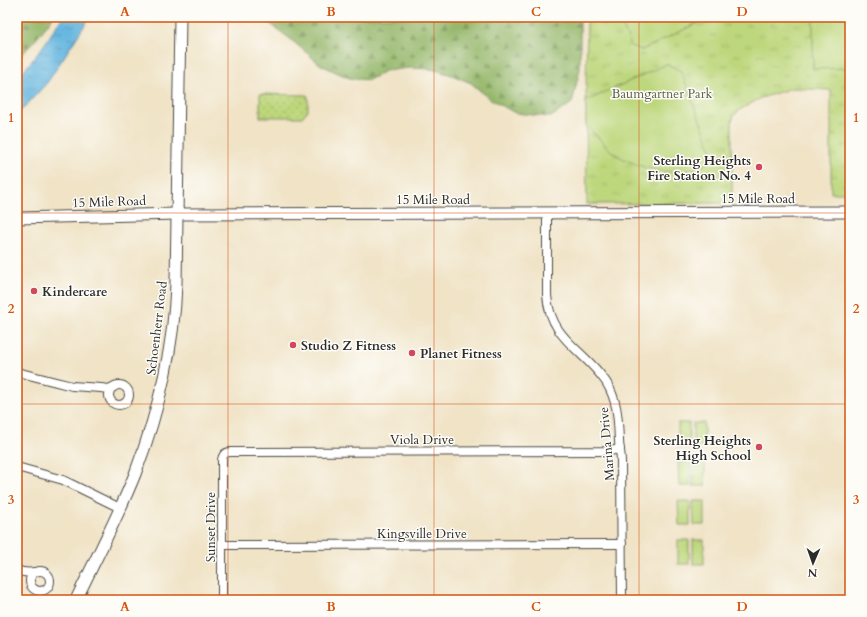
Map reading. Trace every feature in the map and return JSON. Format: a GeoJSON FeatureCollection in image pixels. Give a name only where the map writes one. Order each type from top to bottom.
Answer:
{"type":"FeatureCollection","features":[{"type":"Feature","properties":{"kind":"main road","name":"Schoenherr Road"},"geometry":{"type":"LineString","coordinates":[[76,600],[135,475],[156,413],[165,373],[175,305],[180,17]]}},
{"type":"Feature","properties":{"kind":"main road","name":"15 Mile Road"},"geometry":{"type":"LineString","coordinates":[[17,218],[177,214],[850,212]]}},
{"type":"Feature","properties":{"kind":"street","name":"Marina Drive"},"geometry":{"type":"LineString","coordinates":[[547,213],[548,308],[552,319],[562,334],[594,367],[606,382],[612,394],[618,413],[619,443],[622,462],[622,600]]}},
{"type":"Feature","properties":{"kind":"street"},"geometry":{"type":"LineString","coordinates":[[17,372],[72,386],[102,388],[108,389],[120,386],[128,391],[128,398],[124,403],[119,405],[113,403],[102,388]]}},
{"type":"Feature","properties":{"kind":"street"},"geometry":{"type":"LineString","coordinates":[[110,398],[110,392],[114,387]]}},
{"type":"Feature","properties":{"kind":"street","name":"Viola Drive"},"geometry":{"type":"LineString","coordinates":[[224,454],[228,452],[620,450]]}},
{"type":"Feature","properties":{"kind":"street","name":"Sunset Drive"},"geometry":{"type":"LineString","coordinates":[[222,600],[222,460],[224,454]]}},
{"type":"Feature","properties":{"kind":"street"},"geometry":{"type":"LineString","coordinates":[[17,467],[62,480],[120,508]]}},
{"type":"Feature","properties":{"kind":"street","name":"Kingsville Drive"},"geometry":{"type":"LineString","coordinates":[[222,545],[622,544]]}},
{"type":"Feature","properties":{"kind":"street"},"geometry":{"type":"LineString","coordinates":[[20,571],[29,573],[42,571],[49,578],[49,584],[44,589],[38,590],[33,588],[27,577],[20,571]]}},
{"type":"Feature","properties":{"kind":"street"},"geometry":{"type":"LineString","coordinates":[[30,582],[31,576],[35,572]]}},
{"type":"Feature","properties":{"kind":"green space"},"geometry":{"type":"Polygon","coordinates":[[[17,17],[53,17],[37,38],[17,60],[17,17]]]}},
{"type":"Feature","properties":{"kind":"green space"},"geometry":{"type":"Polygon","coordinates":[[[261,17],[580,17],[580,69],[572,103],[551,117],[515,113],[490,99],[471,83],[452,75],[431,69],[409,68],[385,71],[369,80],[349,78],[321,65],[261,17]]]}},
{"type":"Feature","properties":{"kind":"green space","name":"Baumgartner Park"},"geometry":{"type":"Polygon","coordinates":[[[587,17],[850,17],[850,193],[831,193],[831,90],[792,88],[761,98],[741,109],[734,115],[732,121],[732,203],[587,204],[587,17]]]}},
{"type":"Feature","properties":{"kind":"green space"},"geometry":{"type":"Polygon","coordinates":[[[619,17],[710,17],[642,50],[631,46],[619,17]]]}},
{"type":"Feature","properties":{"kind":"green space"},"geometry":{"type":"Polygon","coordinates":[[[813,17],[850,17],[850,68],[813,69],[813,17]]]}},
{"type":"Feature","properties":{"kind":"green space"},"geometry":{"type":"Polygon","coordinates":[[[667,64],[681,71],[715,159],[698,167],[680,172],[662,171],[643,167],[617,155],[610,150],[586,125],[586,101],[667,64]]]}},
{"type":"Feature","properties":{"kind":"green space"},"geometry":{"type":"Polygon","coordinates":[[[260,94],[306,95],[308,96],[308,110],[302,117],[260,117],[260,94]]]}},
{"type":"Feature","properties":{"kind":"green space"},"geometry":{"type":"Polygon","coordinates":[[[678,423],[689,423],[689,447],[678,447],[678,423]]]}},
{"type":"Feature","properties":{"kind":"green space"},"geometry":{"type":"Polygon","coordinates":[[[693,423],[704,423],[704,447],[693,447],[693,423]]]}},
{"type":"Feature","properties":{"kind":"green space"},"geometry":{"type":"Polygon","coordinates":[[[678,462],[690,462],[690,486],[679,486],[678,462]]]}},
{"type":"Feature","properties":{"kind":"green space"},"geometry":{"type":"Polygon","coordinates":[[[693,462],[705,462],[705,486],[693,486],[693,462]]]}},
{"type":"Feature","properties":{"kind":"green space"},"geometry":{"type":"Polygon","coordinates":[[[678,501],[690,501],[690,525],[679,525],[678,501]]]}},
{"type":"Feature","properties":{"kind":"green space"},"geometry":{"type":"Polygon","coordinates":[[[693,501],[705,501],[705,525],[694,525],[693,501]]]}},
{"type":"Feature","properties":{"kind":"green space"},"geometry":{"type":"Polygon","coordinates":[[[678,540],[689,540],[689,564],[678,564],[678,540]]]}},
{"type":"Feature","properties":{"kind":"green space"},"geometry":{"type":"Polygon","coordinates":[[[693,540],[704,540],[704,564],[693,564],[693,540]]]}},
{"type":"Feature","properties":{"kind":"water"},"geometry":{"type":"Polygon","coordinates":[[[62,17],[90,17],[47,83],[17,115],[17,77],[36,56],[62,17]]]}},
{"type":"Feature","properties":{"kind":"place","name":"Sterling Heights Fire Station No. 4"},"geometry":{"type":"Point","coordinates":[759,167]}},
{"type":"Feature","properties":{"kind":"place","name":"Kindercare"},"geometry":{"type":"Point","coordinates":[34,291]}},
{"type":"Feature","properties":{"kind":"place","name":"Studio Z Fitness"},"geometry":{"type":"Point","coordinates":[293,345]}},
{"type":"Feature","properties":{"kind":"place","name":"Planet Fitness"},"geometry":{"type":"Point","coordinates":[412,353]}},
{"type":"Feature","properties":{"kind":"place","name":"Sterling Heights High School"},"geometry":{"type":"Point","coordinates":[759,447]}}]}
